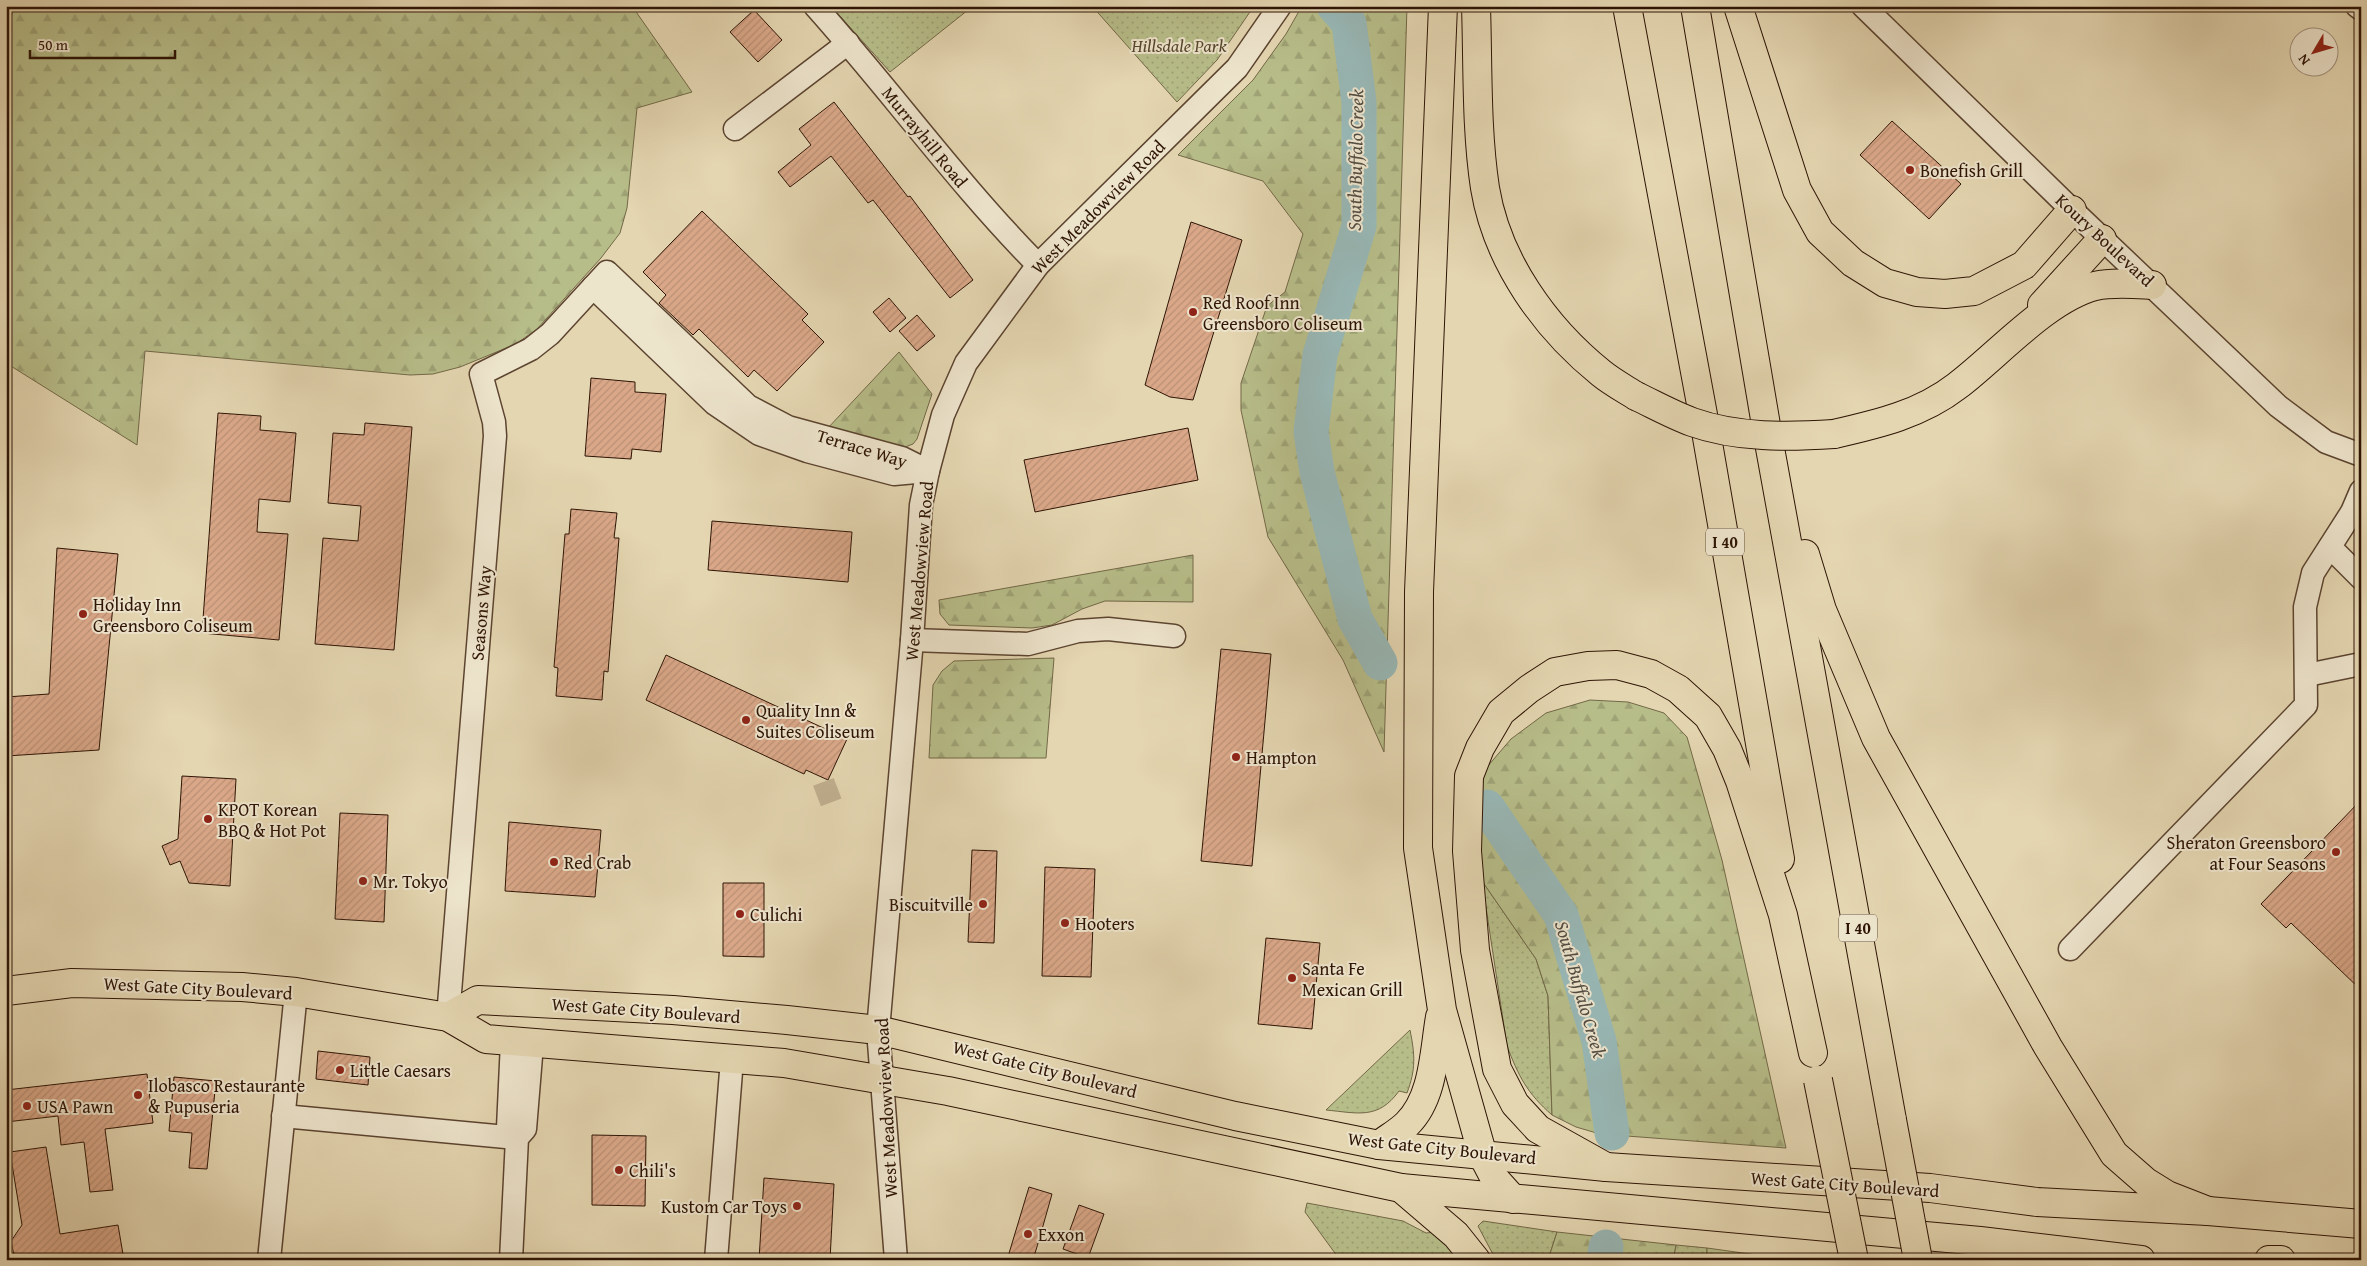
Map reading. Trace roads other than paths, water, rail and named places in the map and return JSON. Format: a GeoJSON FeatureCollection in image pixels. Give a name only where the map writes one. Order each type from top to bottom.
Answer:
{"type":"FeatureCollection","features":[{"type":"Feature","properties":{"kind":"main road"},"geometry":{"type":"LineString","coordinates":[[1443,6],[1419,592],[1418,848],[1442,1010],[1484,1156],[1495,1180],[1513,1198]]}},
{"type":"Feature","properties":{"kind":"main road"},"geometry":{"type":"LineString","coordinates":[[1476,6],[1481,145],[1486,189],[1501,243],[1523,286],[1550,323],[1572,347],[1603,375],[1636,396],[1694,423],[1741,432],[1790,437],[1834,434],[1885,423],[1917,410],[1956,387],[2058,304],[2080,292],[2096,286],[2112,284],[2152,285]]}},
{"type":"Feature","properties":{"kind":"main road","name":"I 40"},"geometry":{"type":"LineString","coordinates":[[1627,6],[1704,420],[1813,1053],[1854,1260]]}},
{"type":"Feature","properties":{"kind":"main road","name":"I 40"},"geometry":{"type":"LineString","coordinates":[[1695,6],[1768,437],[1918,1260]]}},
{"type":"Feature","properties":{"kind":"main road"},"geometry":{"type":"LineString","coordinates":[[1738,6],[1797,190],[1820,232],[1853,263],[1885,283],[1917,292],[1945,294],[1974,291],[2024,266],[2072,210]]}},
{"type":"Feature","properties":{"kind":"main road"},"geometry":{"type":"LineString","coordinates":[[2016,337],[2102,239]]}},
{"type":"Feature","properties":{"kind":"main road"},"geometry":{"type":"LineString","coordinates":[[1768,437],[1822,610],[1876,738],[2048,1047],[2114,1154],[2146,1182],[2167,1195],[2208,1211]]}},
{"type":"Feature","properties":{"kind":"main road"},"geometry":{"type":"LineString","coordinates":[[1606,1167],[1538,1129],[1515,1104],[1497,1069],[1476,950],[1467,851],[1469,776],[1480,748],[1501,712],[1529,689],[1556,672],[1588,666],[1617,665],[1651,674],[1678,689],[1708,716],[1727,749],[1740,781],[1783,915],[1813,1053]]}},
{"type":"Feature","properties":{"kind":"main road","name":"West Gate City Boulevard"},"geometry":{"type":"LineString","coordinates":[[6,991],[72,983],[205,985],[296,992],[448,1017],[486,1039],[784,1063],[948,1091],[1402,1188],[1980,1241],[2141,1260]]}},
{"type":"Feature","properties":{"kind":"main road","name":"West Gate City Boulevard"},"geometry":{"type":"LineString","coordinates":[[448,1017],[478,1000],[673,1010],[878,1030],[1235,1116],[1379,1145],[1606,1167],[1930,1188],[2037,1202],[2208,1211],[2361,1224]]}},
{"type":"Feature","properties":{"kind":"main road"},"geometry":{"type":"LineString","coordinates":[[1379,1145],[1408,1124],[1421,1105],[1428,1086],[1442,1010]]}},
{"type":"Feature","properties":{"kind":"main road"},"geometry":{"type":"LineString","coordinates":[[1402,1188],[1456,1235],[1476,1260]]}},
{"type":"Feature","properties":{"kind":"main road"},"geometry":{"type":"LineString","coordinates":[[2269,1260],[2281,1260]]}},
{"type":"Feature","properties":{"kind":"street","name":"Murrayhill Road"},"geometry":{"type":"LineString","coordinates":[[815,6],[848,43],[966,187],[1038,265]]}},
{"type":"Feature","properties":{"kind":"street","name":"West Meadowview Road"},"geometry":{"type":"LineString","coordinates":[[896,1260],[878,1030],[912,640],[921,505],[928,470],[944,415],[966,363],[1038,265],[1238,68],[1280,6]]}},
{"type":"Feature","properties":{"kind":"street","name":"Koury Boulevard"},"geometry":{"type":"LineString","coordinates":[[1863,6],[2102,239],[2278,406],[2326,442],[2361,455]]}},
{"type":"Feature","properties":{"kind":"street"},"geometry":{"type":"LineString","coordinates":[[2357,6],[2361,9]]}},
{"type":"Feature","properties":{"kind":"street"},"geometry":{"type":"LineString","coordinates":[[735,129],[848,43]]}},
{"type":"Feature","properties":{"kind":"street","name":"Terrace Way"},"geometry":{"type":"LineString","coordinates":[[600,280],[748,406],[788,426],[902,458],[928,470]]}},
{"type":"Feature","properties":{"kind":"street","name":"Seasons Way"},"geometry":{"type":"LineString","coordinates":[[448,1017],[495,436],[494,422],[481,374],[531,349],[550,334],[600,280]]}},
{"type":"Feature","properties":{"kind":"street"},"geometry":{"type":"LineString","coordinates":[[2070,950],[2306,705],[2305,607],[2313,573],[2352,512],[2361,491]]}},
{"type":"Feature","properties":{"kind":"street"},"geometry":{"type":"LineString","coordinates":[[2330,547],[2361,578]]}},
{"type":"Feature","properties":{"kind":"street"},"geometry":{"type":"LineString","coordinates":[[912,640],[1028,644],[1078,632],[1108,629],[1174,636]]}},
{"type":"Feature","properties":{"kind":"street"},"geometry":{"type":"LineString","coordinates":[[2307,675],[2361,664]]}},
{"type":"Feature","properties":{"kind":"street"},"geometry":{"type":"LineString","coordinates":[[269,1260],[296,992]]}},
{"type":"Feature","properties":{"kind":"street"},"geometry":{"type":"LineString","coordinates":[[511,1260],[517,1138],[508,1128],[522,1043]]}},
{"type":"Feature","properties":{"kind":"street"},"geometry":{"type":"LineString","coordinates":[[716,1260],[732,1058]]}},
{"type":"Feature","properties":{"kind":"street"},"geometry":{"type":"LineString","coordinates":[[283,1116],[517,1138]]}},
{"type":"Feature","properties":{"kind":"waterway","name":"South Buffalo Creek"},"geometry":{"type":"LineString","coordinates":[[1334,6],[1349,23],[1359,102],[1359,226],[1320,355],[1311,432],[1317,472],[1355,619],[1380,663]]}},
{"type":"Feature","properties":{"kind":"waterway","name":"South Buffalo Creek"},"geometry":{"type":"LineString","coordinates":[[1487,807],[1561,915],[1599,1041],[1612,1133]]}},
{"type":"Feature","properties":{"kind":"waterway","name":"South Buffalo Creek"},"geometry":{"type":"LineString","coordinates":[[1604,1260],[1606,1247]]}},
{"type":"Feature","properties":{"kind":"tunnel"},"geometry":{"type":"LineString","coordinates":[[817,796],[846,785]]}},
{"type":"Feature","properties":{"kind":"place","name":"Bonefish Grill"},"geometry":{"type":"Point","coordinates":[1910,170]}},
{"type":"Feature","properties":{"kind":"place","name":"Red Roof Inn Greensboro Coliseum"},"geometry":{"type":"Point","coordinates":[1193,312]}},
{"type":"Feature","properties":{"kind":"place","name":"Holiday Inn Greensboro Coliseum"},"geometry":{"type":"Point","coordinates":[83,614]}},
{"type":"Feature","properties":{"kind":"place","name":"Quality Inn & Suites Coliseum"},"geometry":{"type":"Point","coordinates":[746,720]}},
{"type":"Feature","properties":{"kind":"place","name":"Hampton"},"geometry":{"type":"Point","coordinates":[1236,757]}},
{"type":"Feature","properties":{"kind":"place","name":"KPOT Korean BBQ & Hot Pot"},"geometry":{"type":"Point","coordinates":[208,819]}},
{"type":"Feature","properties":{"kind":"place","name":"Sheraton Greensboro at Four Seasons"},"geometry":{"type":"Point","coordinates":[2336,852]}},
{"type":"Feature","properties":{"kind":"place","name":"Red Crab"},"geometry":{"type":"Point","coordinates":[554,862]}},
{"type":"Feature","properties":{"kind":"place","name":"Mr. Tokyo"},"geometry":{"type":"Point","coordinates":[363,881]}},
{"type":"Feature","properties":{"kind":"place","name":"Biscuitville"},"geometry":{"type":"Point","coordinates":[983,904]}},
{"type":"Feature","properties":{"kind":"place","name":"Culichi"},"geometry":{"type":"Point","coordinates":[740,914]}},
{"type":"Feature","properties":{"kind":"place","name":"Hooters"},"geometry":{"type":"Point","coordinates":[1065,923]}},
{"type":"Feature","properties":{"kind":"place","name":"Santa Fe Mexican Grill"},"geometry":{"type":"Point","coordinates":[1292,978]}},
{"type":"Feature","properties":{"kind":"place","name":"Little Caesars"},"geometry":{"type":"Point","coordinates":[340,1070]}},
{"type":"Feature","properties":{"kind":"place","name":"Ilobasco Restaurante & Pupuseria"},"geometry":{"type":"Point","coordinates":[138,1095]}},
{"type":"Feature","properties":{"kind":"place","name":"USA Pawn"},"geometry":{"type":"Point","coordinates":[27,1106]}},
{"type":"Feature","properties":{"kind":"place","name":"Chili's"},"geometry":{"type":"Point","coordinates":[619,1170]}},
{"type":"Feature","properties":{"kind":"place","name":"Kustom Car Toys"},"geometry":{"type":"Point","coordinates":[797,1206]}},
{"type":"Feature","properties":{"kind":"place","name":"Exxon"},"geometry":{"type":"Point","coordinates":[1028,1234]}},
{"type":"Feature","properties":{"kind":"park label","name":"Hillsdale Park"},"geometry":{"type":"Point","coordinates":[1179,45]}}]}
